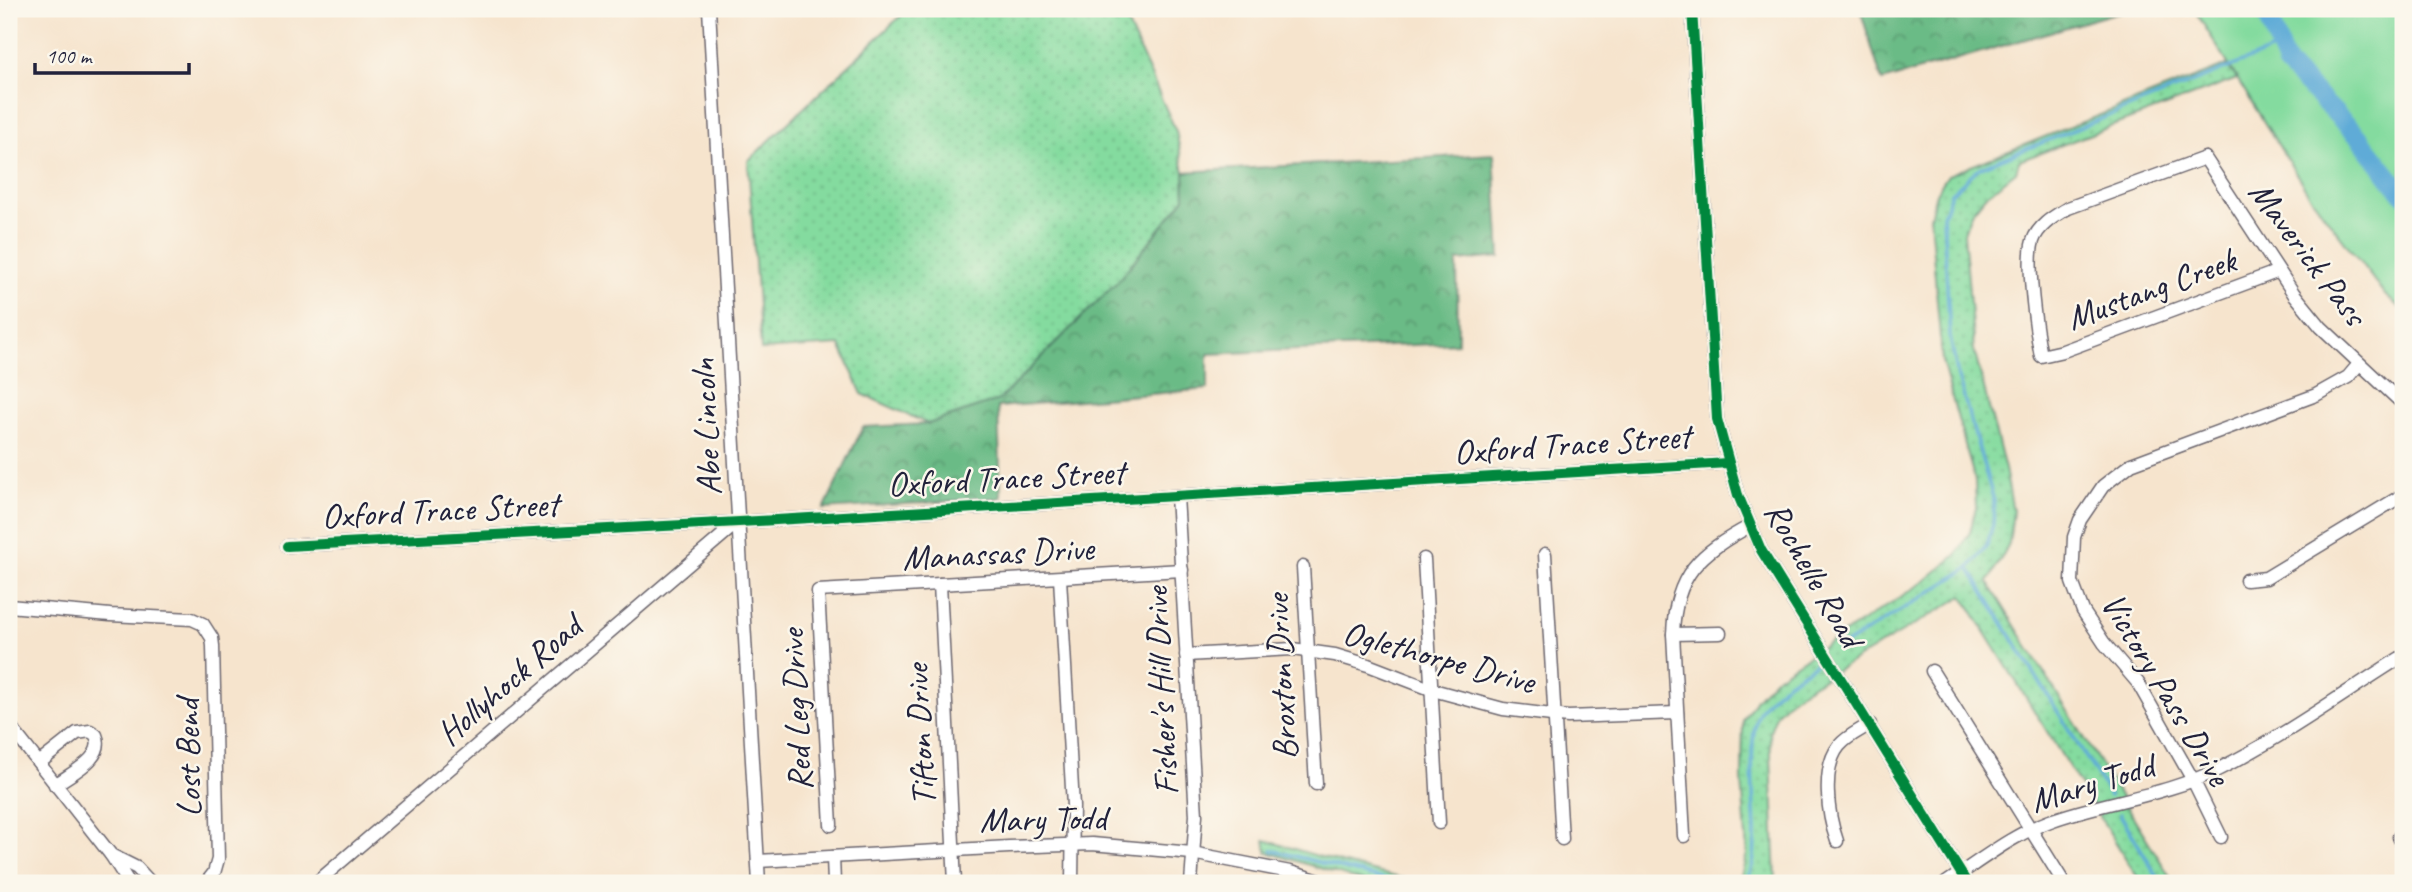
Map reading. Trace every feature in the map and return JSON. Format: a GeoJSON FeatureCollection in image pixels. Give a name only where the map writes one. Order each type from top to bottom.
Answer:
{"type":"FeatureCollection","features":[{"type":"Feature","properties":{"kind":"street","name":"Abe Lincoln"},"geometry":{"type":"LineString","coordinates":[[709,9],[759,883]]}},
{"type":"Feature","properties":{"kind":"street","name":"Rochelle Road"},"geometry":{"type":"LineString","coordinates":[[1692,9],[1717,419],[1728,463],[1761,550],[1964,878]]}},
{"type":"Feature","properties":{"kind":"street","name":"Maverick Pass"},"geometry":{"type":"LineString","coordinates":[[2041,356],[2035,327],[2032,260],[2033,241],[2039,230],[2049,219],[2068,208],[2205,158],[2294,294],[2321,327],[2403,404]]}},
{"type":"Feature","properties":{"kind":"street","name":"Mustang Creek"},"geometry":{"type":"LineString","coordinates":[[2041,356],[2063,351],[2279,271]]}},
{"type":"Feature","properties":{"kind":"street","name":"Victory Pass Drive"},"geometry":{"type":"LineString","coordinates":[[2221,837],[2193,780],[2138,683],[2098,636],[2083,611],[2072,582],[2074,537],[2080,520],[2103,486],[2131,464],[2316,395],[2348,377],[2359,364]]}},
{"type":"Feature","properties":{"kind":"street","name":"Oxford Trace Street"},"geometry":{"type":"LineString","coordinates":[[287,546],[1728,463]]}},
{"type":"Feature","properties":{"kind":"street"},"geometry":{"type":"LineString","coordinates":[[2246,580],[2266,578],[2403,495]]}},
{"type":"Feature","properties":{"kind":"street","name":"Fisher's Hill Drive"},"geometry":{"type":"LineString","coordinates":[[1177,496],[1196,815],[1191,883]]}},
{"type":"Feature","properties":{"kind":"street","name":"Hollyhock Road"},"geometry":{"type":"LineString","coordinates":[[316,883],[739,521]]}},
{"type":"Feature","properties":{"kind":"street"},"geometry":{"type":"LineString","coordinates":[[1684,836],[1672,634],[1675,602],[1687,575],[1706,553],[1750,526]]}},
{"type":"Feature","properties":{"kind":"street"},"geometry":{"type":"LineString","coordinates":[[1545,554],[1562,839]]}},
{"type":"Feature","properties":{"kind":"street"},"geometry":{"type":"LineString","coordinates":[[1424,559],[1439,823]]}},
{"type":"Feature","properties":{"kind":"street","name":"Broxton Drive"},"geometry":{"type":"LineString","coordinates":[[1303,567],[1316,784]]}},
{"type":"Feature","properties":{"kind":"street","name":"Manassas Drive"},"geometry":{"type":"LineString","coordinates":[[818,591],[1182,570]]}},
{"type":"Feature","properties":{"kind":"street"},"geometry":{"type":"LineString","coordinates":[[1060,578],[1073,845],[1072,883]]}},
{"type":"Feature","properties":{"kind":"street","name":"Tifton Drive"},"geometry":{"type":"LineString","coordinates":[[940,584],[955,883]]}},
{"type":"Feature","properties":{"kind":"street","name":"Red Leg Drive"},"geometry":{"type":"LineString","coordinates":[[818,591],[831,825]]}},
{"type":"Feature","properties":{"kind":"street","name":"Lost Bend"},"geometry":{"type":"LineString","coordinates":[[9,606],[110,615],[186,618],[197,621],[208,631],[214,646],[218,859],[214,873],[206,883]]}},
{"type":"Feature","properties":{"kind":"street"},"geometry":{"type":"LineString","coordinates":[[1672,634],[1720,633]]}},
{"type":"Feature","properties":{"kind":"street","name":"Oglethorpe Drive"},"geometry":{"type":"LineString","coordinates":[[1186,654],[1283,649],[1335,655],[1433,690],[1503,709],[1554,716],[1677,713]]}},
{"type":"Feature","properties":{"kind":"street","name":"Mary Todd"},"geometry":{"type":"LineString","coordinates":[[1946,883],[1964,878],[2003,845],[2030,830],[2067,816],[2141,797],[2217,770],[2403,656]]}},
{"type":"Feature","properties":{"kind":"street"},"geometry":{"type":"LineString","coordinates":[[1932,671],[2064,883]]}},
{"type":"Feature","properties":{"kind":"street"},"geometry":{"type":"LineString","coordinates":[[1837,841],[1831,821],[1828,779],[1830,764],[1839,746],[1847,738],[1870,724]]}},
{"type":"Feature","properties":{"kind":"street"},"geometry":{"type":"LineString","coordinates":[[9,725],[111,855],[129,883]]}},
{"type":"Feature","properties":{"kind":"street"},"geometry":{"type":"LineString","coordinates":[[38,763],[77,733],[90,731],[96,735],[99,747],[95,756],[55,785]]}},
{"type":"Feature","properties":{"kind":"street","name":"Mary Todd"},"geometry":{"type":"LineString","coordinates":[[758,862],[953,850],[1073,845],[1126,846],[1192,853],[1241,862],[1326,883]]}},
{"type":"Feature","properties":{"kind":"street"},"geometry":{"type":"LineString","coordinates":[[111,855],[137,868],[151,883]]}},
{"type":"Feature","properties":{"kind":"street"},"geometry":{"type":"LineString","coordinates":[[833,857],[834,883]]}},
{"type":"Feature","properties":{"kind":"green space"},"geometry":{"type":"Polygon","coordinates":[[[908,9],[1121,9],[1176,131],[1184,172],[1185,198],[1118,281],[999,400],[928,424],[862,394],[840,345],[761,350],[748,161],[908,9]]]}},
{"type":"Feature","properties":{"kind":"green space"},"geometry":{"type":"Polygon","coordinates":[[[1860,9],[2129,9],[1882,81],[1860,9]]]}},
{"type":"Feature","properties":{"kind":"green space"},"geometry":{"type":"Polygon","coordinates":[[[2194,9],[2403,9],[2403,311],[2385,295],[2308,193],[2194,9]]]}},
{"type":"Feature","properties":{"kind":"green space"},"geometry":{"type":"Polygon","coordinates":[[[2227,65],[2237,79],[2019,161],[2016,172],[1985,196],[1971,213],[1964,233],[1974,350],[2005,469],[2013,511],[2009,544],[1988,582],[2174,883],[2141,883],[1963,596],[1794,696],[1777,713],[1770,731],[1776,883],[1736,883],[1740,880],[1747,854],[1742,779],[1743,720],[1756,699],[1776,677],[1925,581],[1957,554],[1970,532],[1976,508],[1975,481],[1942,361],[1930,217],[1936,193],[1948,175],[2227,65]]]}},
{"type":"Feature","properties":{"kind":"green space"},"geometry":{"type":"Polygon","coordinates":[[[1494,154],[1500,257],[1457,261],[1458,343],[1208,354],[1208,389],[998,407],[1001,498],[824,509],[863,427],[928,424],[999,400],[1118,281],[1185,198],[1184,172],[1494,154]]]}},
{"type":"Feature","properties":{"kind":"green space"},"geometry":{"type":"Polygon","coordinates":[[[1265,840],[1419,883],[1368,883],[1267,852],[1265,840]]]}},
{"type":"Feature","properties":{"kind":"waterway"},"geometry":{"type":"LineString","coordinates":[[2265,9],[2286,64],[2358,136],[2403,194]]}},
{"type":"Feature","properties":{"kind":"waterway"},"geometry":{"type":"LineString","coordinates":[[1838,649],[1969,568],[1987,545],[1993,524],[1994,501],[1958,377],[1950,337],[1943,216],[1951,193],[1979,168],[2280,47]]}},
{"type":"Feature","properties":{"kind":"waterway"},"geometry":{"type":"LineString","coordinates":[[1969,568],[2110,796]]}},
{"type":"Feature","properties":{"kind":"waterway"},"geometry":{"type":"LineString","coordinates":[[1745,883],[1753,864],[1754,851],[1752,752],[1756,722],[1760,711],[1771,697],[1818,662]]}},
{"type":"Feature","properties":{"kind":"waterway"},"geometry":{"type":"LineString","coordinates":[[2120,814],[2161,883]]}},
{"type":"Feature","properties":{"kind":"waterway"},"geometry":{"type":"LineString","coordinates":[[1272,850],[1398,883]]}},
{"type":"Feature","properties":{"kind":"cycle path"},"geometry":{"type":"LineString","coordinates":[[1692,9],[1717,419],[1738,495],[1761,550],[1967,883]]}},
{"type":"Feature","properties":{"kind":"cycle path"},"geometry":{"type":"LineString","coordinates":[[287,546],[776,520],[1728,463]]}}]}
